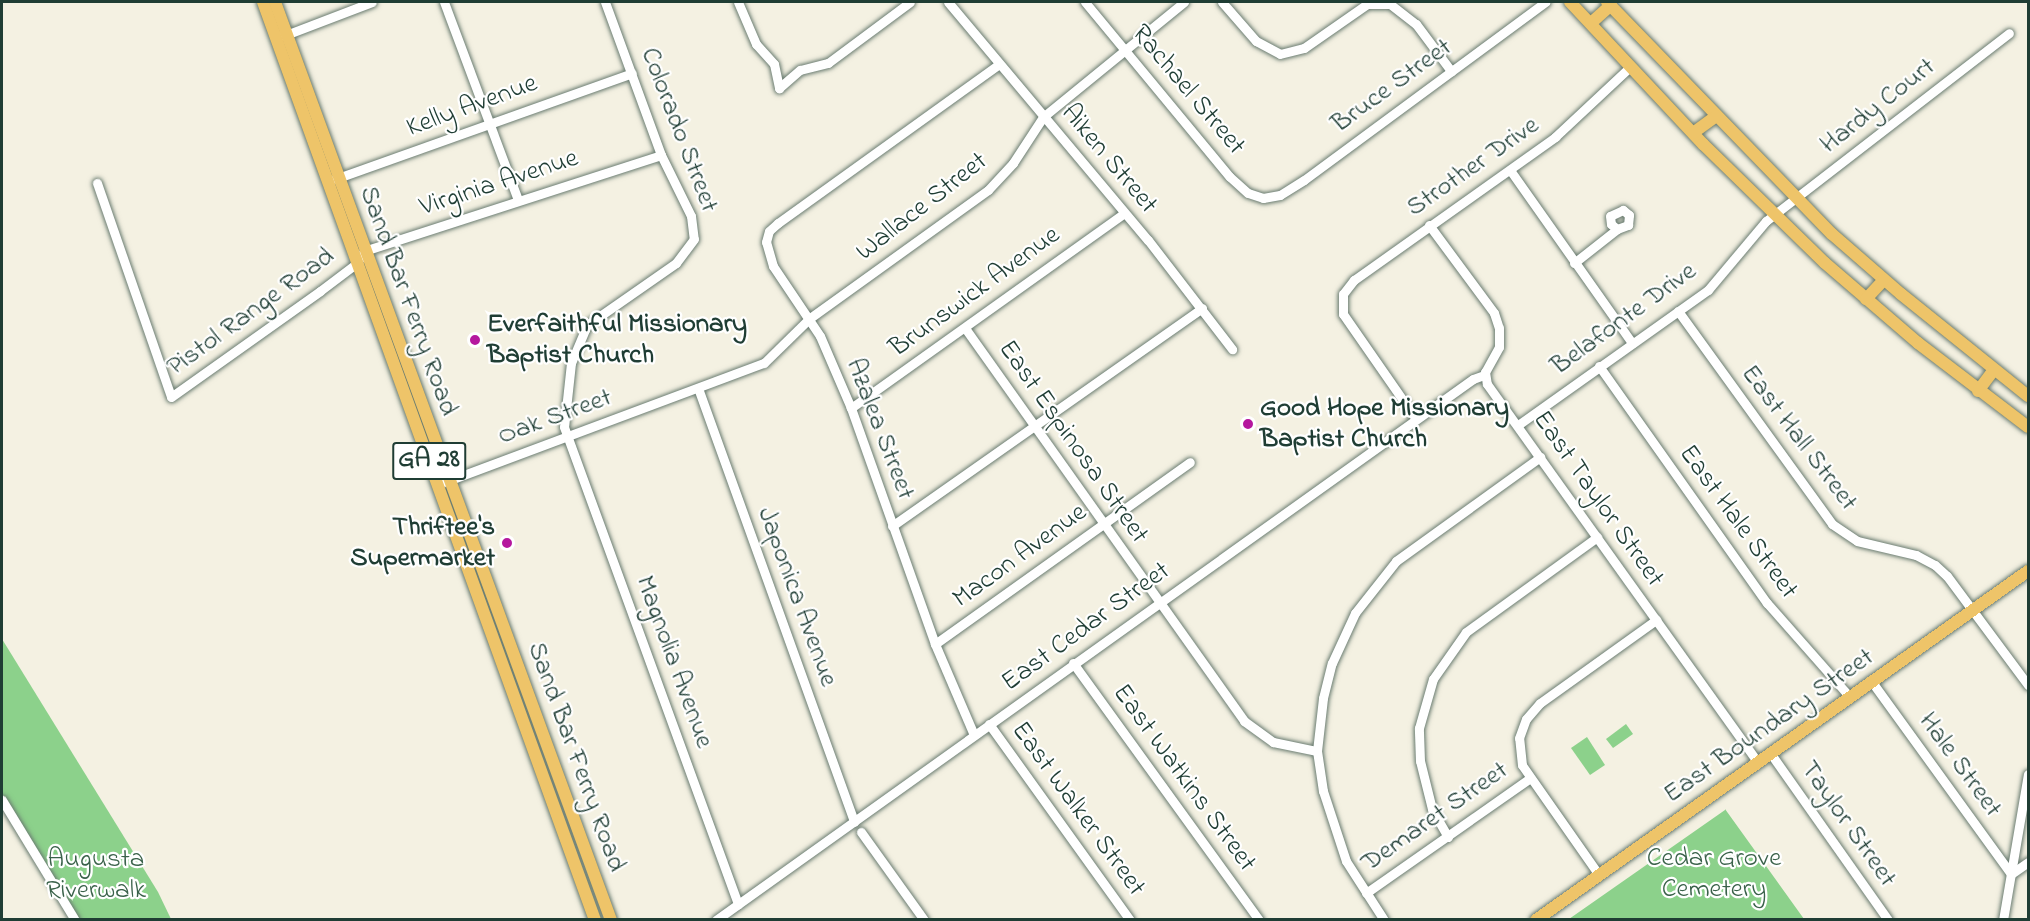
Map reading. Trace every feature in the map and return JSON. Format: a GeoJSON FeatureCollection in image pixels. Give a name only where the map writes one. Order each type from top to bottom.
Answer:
{"type":"FeatureCollection","features":[{"type":"Feature","properties":{"kind":"main road","name":"Sand Bar Ferry Road"},"geometry":{"type":"LineString","coordinates":[[263,2],[281,37],[332,180],[357,263],[611,920]]}},
{"type":"Feature","properties":{"kind":"main road","name":"Sand Bar Ferry Road"},"geometry":{"type":"LineString","coordinates":[[275,2],[281,37]]}},
{"type":"Feature","properties":{"kind":"main road"},"geometry":{"type":"LineString","coordinates":[[1570,2],[1774,215],[1866,299],[1978,391],[2028,427]]}},
{"type":"Feature","properties":{"kind":"main road"},"geometry":{"type":"LineString","coordinates":[[1591,23],[1609,3],[1797,200],[1884,280],[2028,396]]}},
{"type":"Feature","properties":{"kind":"main road"},"geometry":{"type":"LineString","coordinates":[[1693,133],[1716,116]]}},
{"type":"Feature","properties":{"kind":"main road","name":"Sand Bar Ferry Road"},"geometry":{"type":"LineString","coordinates":[[332,180],[364,251],[595,920]]}},
{"type":"Feature","properties":{"kind":"main road"},"geometry":{"type":"LineString","coordinates":[[1866,299],[1884,280]]}},
{"type":"Feature","properties":{"kind":"main road"},"geometry":{"type":"LineString","coordinates":[[1978,391],[1994,370]]}},
{"type":"Feature","properties":{"kind":"main road","name":"East Boundary Street"},"geometry":{"type":"LineString","coordinates":[[1536,920],[2028,571]]}},
{"type":"Feature","properties":{"kind":"street"},"geometry":{"type":"LineString","coordinates":[[281,37],[372,2]]}},
{"type":"Feature","properties":{"kind":"street"},"geometry":{"type":"LineString","coordinates":[[444,2],[518,201]]}},
{"type":"Feature","properties":{"kind":"street","name":"Colorado Street"},"geometry":{"type":"LineString","coordinates":[[566,436],[564,414],[570,363],[587,326],[676,263],[692,245],[691,216],[661,155],[605,2]]}},
{"type":"Feature","properties":{"kind":"street"},"geometry":{"type":"LineString","coordinates":[[738,2],[756,44],[774,64],[779,88],[800,70],[828,63],[910,2]]}},
{"type":"Feature","properties":{"kind":"street","name":"Aiken Street"},"geometry":{"type":"LineString","coordinates":[[948,2],[1202,308],[1232,349]]}},
{"type":"Feature","properties":{"kind":"street","name":"Rachael Street"},"geometry":{"type":"LineString","coordinates":[[1085,2],[1238,185],[1263,198]]}},
{"type":"Feature","properties":{"kind":"street","name":"Wallace Street"},"geometry":{"type":"LineString","coordinates":[[810,318],[988,190],[1013,163],[1043,117],[1124,48],[1184,2]]}},
{"type":"Feature","properties":{"kind":"street"},"geometry":{"type":"LineString","coordinates":[[1222,2],[1256,41],[1280,54],[1304,48],[1367,4],[1390,4],[1416,24],[1451,71]]}},
{"type":"Feature","properties":{"kind":"street","name":"Bruce Street"},"geometry":{"type":"LineString","coordinates":[[1263,198],[1288,191],[1545,2]]}},
{"type":"Feature","properties":{"kind":"street","name":"Hardy Court"},"geometry":{"type":"LineString","coordinates":[[1774,215],[1797,200],[2009,33]]}},
{"type":"Feature","properties":{"kind":"street","name":"Azalea Street"},"geometry":{"type":"LineString","coordinates":[[974,735],[935,644],[851,408],[810,318],[773,266],[768,235],[842,177],[999,64]]}},
{"type":"Feature","properties":{"kind":"street","name":"Strother Drive"},"geometry":{"type":"LineString","coordinates":[[1416,419],[1343,314],[1341,300],[1354,280],[1555,137],[1631,66]]}},
{"type":"Feature","properties":{"kind":"street","name":"Kelly Avenue"},"geometry":{"type":"LineString","coordinates":[[332,180],[632,73]]}},
{"type":"Feature","properties":{"kind":"street","name":"Virginia Avenue"},"geometry":{"type":"LineString","coordinates":[[364,251],[661,155]]}},
{"type":"Feature","properties":{"kind":"street"},"geometry":{"type":"LineString","coordinates":[[1510,170],[1632,343]]}},
{"type":"Feature","properties":{"kind":"street","name":"Pistol Range Road"},"geometry":{"type":"LineString","coordinates":[[97,183],[171,397],[357,263]]}},
{"type":"Feature","properties":{"kind":"street","name":"Brunswick Avenue"},"geometry":{"type":"LineString","coordinates":[[851,408],[1124,213]]}},
{"type":"Feature","properties":{"kind":"street","name":"Belafonte Drive"},"geometry":{"type":"LineString","coordinates":[[1518,425],[1708,290],[1774,215]]}},
{"type":"Feature","properties":{"kind":"street"},"geometry":{"type":"LineString","coordinates":[[1429,225],[1494,313],[1500,328],[1499,347],[1484,375]]}},
{"type":"Feature","properties":{"kind":"street"},"geometry":{"type":"LineString","coordinates":[[1574,263],[1617,229]]}},
{"type":"Feature","properties":{"kind":"street"},"geometry":{"type":"LineString","coordinates":[[357,263],[364,251]]}},
{"type":"Feature","properties":{"kind":"street"},"geometry":{"type":"LineString","coordinates":[[892,526],[1202,308]]}},
{"type":"Feature","properties":{"kind":"street","name":"East Hall Street"},"geometry":{"type":"LineString","coordinates":[[1678,311],[1832,524],[1857,541],[1916,555],[1935,565],[1973,610],[2028,685]]}},
{"type":"Feature","properties":{"kind":"street","name":"Oak Street"},"geometry":{"type":"LineString","coordinates":[[443,482],[764,363],[810,318]]}},
{"type":"Feature","properties":{"kind":"street","name":"East Espinosa Street"},"geometry":{"type":"LineString","coordinates":[[965,328],[1244,722],[1273,742],[1317,752]]}},
{"type":"Feature","properties":{"kind":"street","name":"East Hale Street"},"geometry":{"type":"LineString","coordinates":[[1599,366],[1767,603],[1850,698]]}},
{"type":"Feature","properties":{"kind":"street","name":"East Cedar Street"},"geometry":{"type":"LineString","coordinates":[[716,920],[1159,601],[1416,419],[1484,375]]}},
{"type":"Feature","properties":{"kind":"street","name":"East Taylor Street"},"geometry":{"type":"LineString","coordinates":[[1484,375],[1758,763]]}},
{"type":"Feature","properties":{"kind":"street","name":"Japonica Avenue"},"geometry":{"type":"LineString","coordinates":[[698,388],[854,822]]}},
{"type":"Feature","properties":{"kind":"street","name":"Magnolia Avenue"},"geometry":{"type":"LineString","coordinates":[[566,436],[738,904]]}},
{"type":"Feature","properties":{"kind":"street"},"geometry":{"type":"LineString","coordinates":[[1384,920],[1334,836],[1317,752],[1323,698],[1332,663],[1347,627],[1373,586],[1422,539],[1540,457]]}},
{"type":"Feature","properties":{"kind":"street","name":"Macon Avenue"},"geometry":{"type":"LineString","coordinates":[[935,644],[1190,462]]}},
{"type":"Feature","properties":{"kind":"street"},"geometry":{"type":"LineString","coordinates":[[1448,837],[1427,796],[1419,752],[1421,716],[1433,679],[1466,632],[1597,537]]}},
{"type":"Feature","properties":{"kind":"street"},"geometry":{"type":"LineString","coordinates":[[1599,875],[1530,778],[1519,747],[1521,729],[1532,711],[1656,620]]}},
{"type":"Feature","properties":{"kind":"street","name":"East Watkins Street"},"geometry":{"type":"LineString","coordinates":[[1073,663],[1259,920]]}},
{"type":"Feature","properties":{"kind":"street","name":"Hale Street"},"geometry":{"type":"LineString","coordinates":[[1872,682],[2012,874]]}},
{"type":"Feature","properties":{"kind":"street","name":"East Walker Street"},"geometry":{"type":"LineString","coordinates":[[989,724],[1130,920]]}},
{"type":"Feature","properties":{"kind":"street","name":"Taylor Street"},"geometry":{"type":"LineString","coordinates":[[1771,754],[1888,920]]}},
{"type":"Feature","properties":{"kind":"street"},"geometry":{"type":"LineString","coordinates":[[2003,920],[2028,774]]}},
{"type":"Feature","properties":{"kind":"street","name":"Demaret Street"},"geometry":{"type":"LineString","coordinates":[[1366,893],[1530,778]]}},
{"type":"Feature","properties":{"kind":"street"},"geometry":{"type":"LineString","coordinates":[[2,800],[75,920]]}},
{"type":"Feature","properties":{"kind":"street"},"geometry":{"type":"LineString","coordinates":[[861,832],[924,920]]}},
{"type":"Feature","properties":{"kind":"street"},"geometry":{"type":"LineString","coordinates":[[2012,874],[2028,862]]}},
{"type":"Feature","properties":{"kind":"green space","name":"Augusta Riverwalk"},"geometry":{"type":"Polygon","coordinates":[[[2,639],[158,892],[171,919],[72,919],[2,797],[2,639]]]}},
{"type":"Feature","properties":{"kind":"green space"},"geometry":{"type":"Polygon","coordinates":[[[1626,724],[1633,734],[1613,748],[1606,739],[1626,724]]]}},
{"type":"Feature","properties":{"kind":"green space"},"geometry":{"type":"Polygon","coordinates":[[[1587,737],[1605,765],[1590,775],[1571,748],[1587,737]]]}},
{"type":"Feature","properties":{"kind":"green space","name":"Cedar Grove Cemetery"},"geometry":{"type":"Polygon","coordinates":[[[1725,810],[1804,919],[1569,919],[1725,810]]]}},
{"type":"Feature","properties":{"kind":"place","name":"Everfaithful Missionary Baptist Church"},"geometry":{"type":"Point","coordinates":[475,340]}},
{"type":"Feature","properties":{"kind":"place","name":"Good Hope Missionary Baptist Church"},"geometry":{"type":"Point","coordinates":[1248,424]}},
{"type":"Feature","properties":{"kind":"place","name":"Thriftee's Supermarket"},"geometry":{"type":"Point","coordinates":[507,543]}}]}
